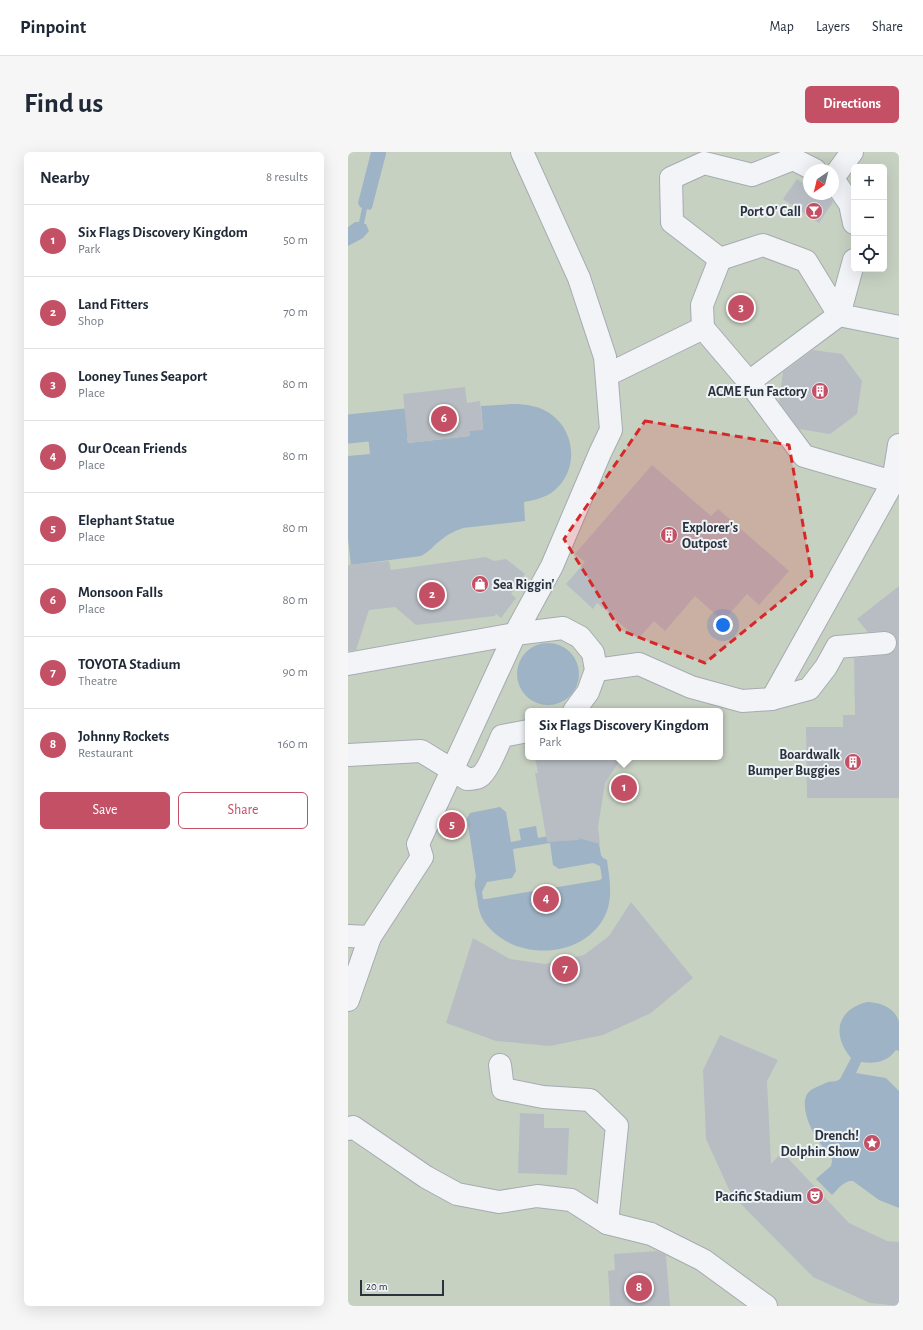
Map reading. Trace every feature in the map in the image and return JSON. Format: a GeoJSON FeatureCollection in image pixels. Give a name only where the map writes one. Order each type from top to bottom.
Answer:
{"type":"FeatureCollection","features":[{"type":"Feature","properties":{"kind":"street"},"geometry":{"type":"LineString","coordinates":[[348,1000],[370,937],[422,857],[418,844],[515,634],[552,566],[611,430],[605,357],[580,278],[522,152]]}},
{"type":"Feature","properties":{"kind":"street"},"geometry":{"type":"LineString","coordinates":[[839,170],[852,152]]}},
{"type":"Feature","properties":{"kind":"street"},"geometry":{"type":"LineString","coordinates":[[720,259],[672,222],[671,178],[704,162],[752,175],[793,156],[806,164]]}},
{"type":"Feature","properties":{"kind":"street"},"geometry":{"type":"LineString","coordinates":[[839,187],[850,204],[851,209]]}},
{"type":"Feature","properties":{"kind":"street"},"geometry":{"type":"LineString","coordinates":[[720,259],[763,245],[806,261],[839,315],[899,327]]}},
{"type":"Feature","properties":{"kind":"street"},"geometry":{"type":"LineString","coordinates":[[720,259],[702,305],[703,328],[749,382],[804,456],[893,482]]}},
{"type":"Feature","properties":{"kind":"street"},"geometry":{"type":"LineString","coordinates":[[749,382],[839,315],[851,271]]}},
{"type":"Feature","properties":{"kind":"street"},"geometry":{"type":"LineString","coordinates":[[607,375],[703,328]]}},
{"type":"Feature","properties":{"kind":"street"},"geometry":{"type":"LineString","coordinates":[[772,698],[893,482],[899,445]]}},
{"type":"Feature","properties":{"kind":"street"},"geometry":{"type":"LineString","coordinates":[[348,664],[515,634],[563,628],[580,637],[593,653],[596,670],[588,692],[576,708]]}},
{"type":"Feature","properties":{"kind":"street"},"geometry":{"type":"LineString","coordinates":[[596,670],[639,664],[691,687],[742,701],[772,698],[809,689],[826,667],[837,647],[885,643]]}},
{"type":"Feature","properties":{"kind":"street"},"geometry":{"type":"LineString","coordinates":[[474,722],[502,736],[525,732]]}},
{"type":"Feature","properties":{"kind":"street"},"geometry":{"type":"LineString","coordinates":[[348,755],[421,751],[452,770],[467,778],[473,779],[481,776],[502,736]]}},
{"type":"Feature","properties":{"kind":"street"},"geometry":{"type":"LineString","coordinates":[[348,936],[370,937]]}},
{"type":"Feature","properties":{"kind":"street"},"geometry":{"type":"LineString","coordinates":[[500,1065],[503,1089],[543,1097],[590,1100],[617,1126],[607,1223]]}},
{"type":"Feature","properties":{"kind":"street"},"geometry":{"type":"LineString","coordinates":[[348,1129],[353,1127],[426,1177],[457,1194],[498,1202],[537,1196],[571,1200],[607,1223],[651,1234],[703,1260],[766,1306]]}},
{"type":"Feature","properties":{"kind":"highlighted area"},"geometry":{"type":"Polygon","coordinates":[[[645,421],[789,445],[812,576],[705,663],[620,630],[564,539],[645,421]]]}},
{"type":"Feature","properties":{"kind":"green space"},"geometry":{"type":"Polygon","coordinates":[[[348,152],[899,152],[899,1306],[348,1306],[348,152]]]}},
{"type":"Feature","properties":{"kind":"water"},"geometry":{"type":"Polygon","coordinates":[[[371,152],[386,152],[386,154],[372,208],[370,210],[367,209],[364,224],[366,224],[369,231],[363,238],[348,246],[348,227],[355,222],[359,222],[362,208],[358,203],[371,152]]]}},
{"type":"Feature","properties":{"kind":"water"},"geometry":{"type":"Polygon","coordinates":[[[512,404],[533,406],[548,412],[560,423],[570,441],[571,452],[568,472],[562,482],[551,493],[544,497],[524,502],[525,521],[463,528],[446,536],[427,553],[421,556],[351,565],[348,539],[348,456],[370,454],[368,435],[406,431],[408,443],[470,436],[469,431],[483,429],[481,406],[512,404]]]}},
{"type":"Feature","properties":{"kind":"water"},"geometry":{"type":"Polygon","coordinates":[[[548,643],[565,648],[570,652],[574,657],[579,674],[574,691],[570,696],[565,700],[548,705],[531,700],[526,696],[522,691],[517,674],[522,657],[526,652],[531,648],[548,643]]]}},
{"type":"Feature","properties":{"kind":"water"},"geometry":{"type":"Polygon","coordinates":[[[500,807],[506,812],[511,842],[521,840],[519,829],[536,826],[538,838],[595,821],[601,855],[607,860],[610,892],[607,911],[597,928],[583,940],[566,947],[548,950],[528,949],[510,943],[494,933],[482,918],[478,906],[475,885],[476,877],[467,818],[470,813],[500,807]],[[550,843],[513,849],[516,871],[512,878],[487,882],[482,892],[483,899],[600,880],[602,878],[600,866],[593,863],[559,869],[553,865],[550,843]]]}},
{"type":"Feature","properties":{"kind":"water"},"geometry":{"type":"Polygon","coordinates":[[[867,1002],[877,1003],[891,1010],[899,1022],[899,1051],[896,1050],[885,1060],[872,1063],[861,1062],[856,1073],[886,1078],[899,1091],[899,1208],[879,1200],[853,1181],[844,1183],[832,1195],[816,1179],[831,1166],[832,1161],[831,1155],[819,1141],[811,1128],[806,1114],[805,1100],[811,1090],[828,1082],[840,1079],[851,1058],[841,1041],[840,1024],[843,1017],[849,1011],[867,1002]]]}},
{"type":"Feature","properties":{"kind":"building","name":"Port O' Call"},"geometry":{"type":"Polygon","coordinates":[[[797,179],[803,183],[803,200],[832,200],[833,202],[819,223],[783,199],[797,179]]]}},
{"type":"Feature","properties":{"kind":"building","name":"ACME Fun Factory"},"geometry":{"type":"Polygon","coordinates":[[[813,350],[842,354],[862,381],[857,414],[830,434],[799,429],[779,402],[783,372],[813,350]]]}},
{"type":"Feature","properties":{"kind":"building"},"geometry":{"type":"Polygon","coordinates":[[[465,387],[467,403],[480,401],[483,430],[469,431],[470,436],[408,443],[403,394],[465,387]]]}},
{"type":"Feature","properties":{"kind":"building","name":"Explorer's Outpost"},"geometry":{"type":"Polygon","coordinates":[[[652,465],[711,516],[718,509],[789,571],[759,605],[747,594],[723,621],[695,596],[665,631],[654,621],[638,639],[597,603],[593,609],[566,584],[585,562],[575,554],[652,465]]]}},
{"type":"Feature","properties":{"kind":"building"},"geometry":{"type":"Polygon","coordinates":[[[486,557],[494,561],[506,559],[525,574],[511,594],[516,598],[501,618],[496,614],[495,616],[416,625],[395,607],[369,610],[356,650],[348,651],[348,565],[389,561],[391,570],[486,557]]]}},
{"type":"Feature","properties":{"kind":"building","name":"Boardwalk Bumper Buggies"},"geometry":{"type":"Polygon","coordinates":[[[899,586],[899,798],[807,798],[806,727],[843,727],[843,715],[855,715],[854,658],[886,655],[892,653],[896,649],[897,642],[895,636],[890,632],[868,632],[857,619],[899,586]]]}},
{"type":"Feature","properties":{"kind":"building"},"geometry":{"type":"Polygon","coordinates":[[[536,760],[620,760],[605,783],[598,827],[600,844],[578,838],[580,840],[547,842],[535,773],[538,773],[536,760]]]}},
{"type":"Feature","properties":{"kind":"building"},"geometry":{"type":"Polygon","coordinates":[[[631,902],[693,978],[651,1013],[603,1035],[550,1046],[496,1041],[446,1023],[473,938],[510,959],[545,964],[584,955],[609,936],[631,902]]]}},
{"type":"Feature","properties":{"kind":"building"},"geometry":{"type":"Polygon","coordinates":[[[720,1035],[778,1060],[767,1081],[771,1164],[782,1152],[849,1223],[887,1241],[899,1242],[899,1306],[870,1303],[813,1277],[731,1194],[706,1139],[703,1070],[720,1035]]]}},
{"type":"Feature","properties":{"kind":"building"},"geometry":{"type":"Polygon","coordinates":[[[520,1113],[544,1114],[544,1128],[569,1128],[567,1175],[518,1173],[520,1113]]]}},
{"type":"Feature","properties":{"kind":"building"},"geometry":{"type":"Polygon","coordinates":[[[657,1251],[666,1255],[670,1306],[610,1306],[608,1271],[615,1270],[614,1254],[657,1251]]]}},
{"type":"Feature","properties":{"kind":"waterway"},"geometry":{"type":"LineString","coordinates":[[348,429],[406,423]]}},
{"type":"Feature","properties":{"kind":"place","name":"Port O' Call"},"geometry":{"type":"Point","coordinates":[814,211]}},
{"type":"Feature","properties":{"kind":"place","name":"Looney Tunes Seaport"},"geometry":{"type":"Point","coordinates":[741,308]}},
{"type":"Feature","properties":{"kind":"place","name":"ACME Fun Factory"},"geometry":{"type":"Point","coordinates":[820,391]}},
{"type":"Feature","properties":{"kind":"place","name":"Monsoon Falls"},"geometry":{"type":"Point","coordinates":[444,419]}},
{"type":"Feature","properties":{"kind":"place","name":"Explorer's Outpost"},"geometry":{"type":"Point","coordinates":[669,535]}},
{"type":"Feature","properties":{"kind":"place","name":"Sea Riggin'"},"geometry":{"type":"Point","coordinates":[480,584]}},
{"type":"Feature","properties":{"kind":"place","name":"Land Fitters"},"geometry":{"type":"Point","coordinates":[432,595]}},
{"type":"Feature","properties":{"kind":"place","name":"Boardwalk Bumper Buggies"},"geometry":{"type":"Point","coordinates":[853,762]}},
{"type":"Feature","properties":{"kind":"place","name":"Six Flags Discovery Kingdom"},"geometry":{"type":"Point","coordinates":[624,788]}},
{"type":"Feature","properties":{"kind":"place","name":"Elephant Statue"},"geometry":{"type":"Point","coordinates":[452,825]}},
{"type":"Feature","properties":{"kind":"place","name":"Our Ocean Friends"},"geometry":{"type":"Point","coordinates":[546,899]}},
{"type":"Feature","properties":{"kind":"place","name":"TOYOTA Stadium"},"geometry":{"type":"Point","coordinates":[565,969]}},
{"type":"Feature","properties":{"kind":"place","name":"Drench! Dolphin Show"},"geometry":{"type":"Point","coordinates":[872,1143]}},
{"type":"Feature","properties":{"kind":"place","name":"Pacific Stadium"},"geometry":{"type":"Point","coordinates":[815,1196]}},
{"type":"Feature","properties":{"kind":"place","name":"Johnny Rockets"},"geometry":{"type":"Point","coordinates":[639,1288]}}]}
